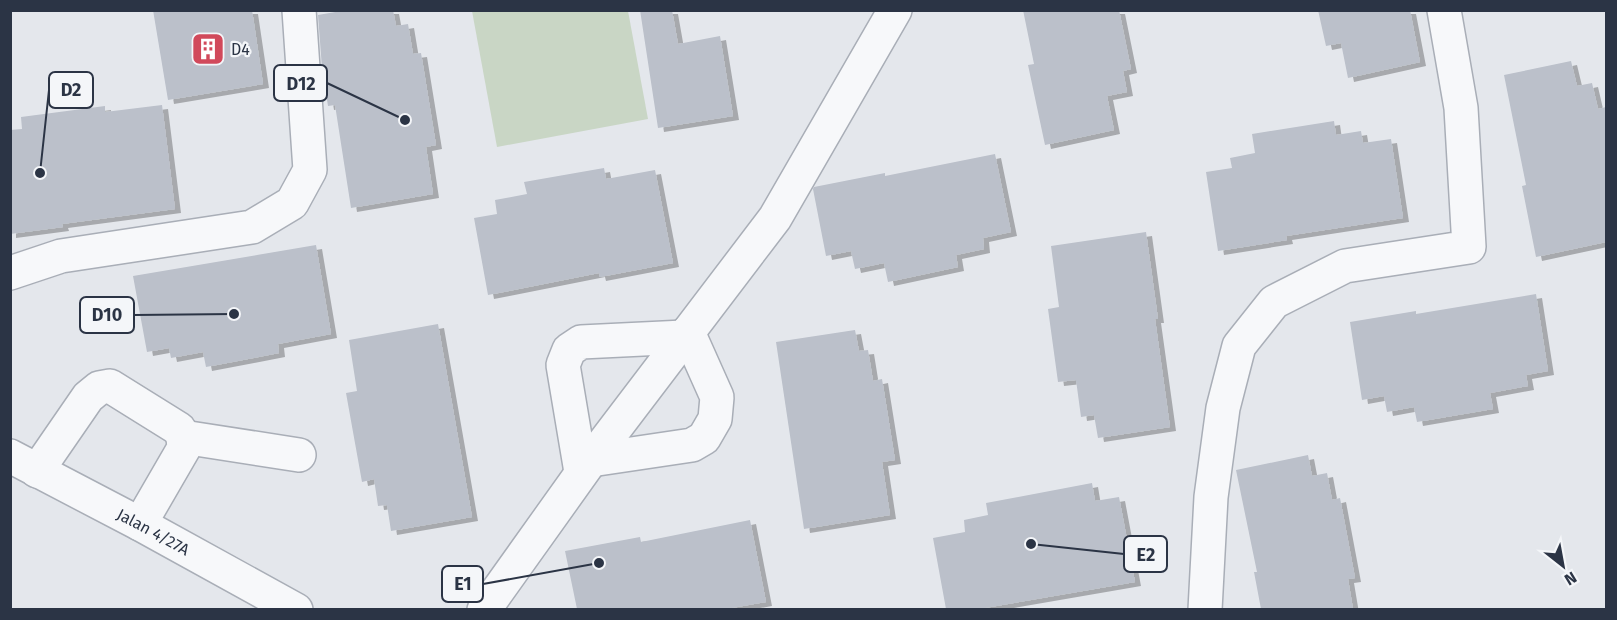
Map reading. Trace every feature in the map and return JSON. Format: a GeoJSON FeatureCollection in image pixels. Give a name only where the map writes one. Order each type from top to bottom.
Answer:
{"type":"FeatureCollection","features":[{"type":"Feature","properties":{"kind":"street"},"geometry":{"type":"LineString","coordinates":[[10,273],[61,256],[252,227],[292,203],[310,170],[299,10]]}},
{"type":"Feature","properties":{"kind":"street"},"geometry":{"type":"LineString","coordinates":[[484,609],[586,466],[775,218],[895,10]]}},
{"type":"Feature","properties":{"kind":"street"},"geometry":{"type":"LineString","coordinates":[[1205,609],[1211,497],[1223,408],[1239,346],[1275,302],[1345,266],[1469,247],[1461,108],[1444,10]]}},
{"type":"Feature","properties":{"kind":"street"},"geometry":{"type":"LineString","coordinates":[[586,466],[692,445],[704,438],[715,418],[717,397],[686,335]]}},
{"type":"Feature","properties":{"kind":"street"},"geometry":{"type":"LineString","coordinates":[[586,466],[563,365],[569,350],[581,342],[686,335]]}},
{"type":"Feature","properties":{"kind":"street"},"geometry":{"type":"LineString","coordinates":[[24,464],[88,397],[99,388],[110,386],[179,429],[183,437],[184,448],[140,524]]}},
{"type":"Feature","properties":{"kind":"street"},"geometry":{"type":"LineString","coordinates":[[183,437],[299,455]]}},
{"type":"Feature","properties":{"kind":"street","name":"Jalan 4/27A"},"geometry":{"type":"LineString","coordinates":[[24,464],[296,609]]}},
{"type":"Feature","properties":{"kind":"green space"},"geometry":{"type":"Polygon","coordinates":[[[472,11],[628,11],[648,119],[497,147],[472,11]]]}},
{"type":"Feature","properties":{"kind":"building","name":"D4"},"geometry":{"type":"Polygon","coordinates":[[[153,10],[252,10],[263,84],[168,100],[153,10]]]}},
{"type":"Feature","properties":{"kind":"building"},"geometry":{"type":"Polygon","coordinates":[[[347,10],[393,10],[396,26],[408,24],[413,54],[421,53],[436,145],[426,147],[433,194],[351,208],[335,105],[328,106],[322,68],[318,15],[347,10]]]}},
{"type":"Feature","properties":{"kind":"building"},"geometry":{"type":"Polygon","coordinates":[[[640,10],[672,10],[678,44],[720,36],[733,116],[658,128],[640,10]]]}},
{"type":"Feature","properties":{"kind":"building"},"geometry":{"type":"Polygon","coordinates":[[[1023,10],[1119,10],[1131,69],[1123,71],[1127,92],[1107,96],[1114,130],[1045,145],[1028,65],[1034,64],[1023,10]]]}},
{"type":"Feature","properties":{"kind":"building"},"geometry":{"type":"Polygon","coordinates":[[[1318,10],[1410,10],[1420,62],[1348,78],[1341,43],[1326,46],[1318,10]]]}},
{"type":"Feature","properties":{"kind":"building"},"geometry":{"type":"Polygon","coordinates":[[[1571,61],[1577,86],[1592,83],[1598,109],[1606,107],[1606,242],[1536,257],[1522,186],[1526,185],[1504,75],[1571,61]]]}},
{"type":"Feature","properties":{"kind":"building"},"geometry":{"type":"Polygon","coordinates":[[[162,105],[175,209],[62,224],[63,227],[10,234],[10,130],[22,129],[21,117],[105,106],[105,112],[162,105]]]}},
{"type":"Feature","properties":{"kind":"building"},"geometry":{"type":"Polygon","coordinates":[[[1334,121],[1336,135],[1361,131],[1363,143],[1391,139],[1403,218],[1286,236],[1287,240],[1218,251],[1206,172],[1232,168],[1230,158],[1255,153],[1252,134],[1334,121]]]}},
{"type":"Feature","properties":{"kind":"building"},"geometry":{"type":"Polygon","coordinates":[[[995,154],[1011,232],[983,238],[984,249],[956,255],[958,267],[888,282],[884,263],[855,269],[851,251],[826,256],[814,187],[885,173],[885,176],[995,154]]]}},
{"type":"Feature","properties":{"kind":"building"},"geometry":{"type":"Polygon","coordinates":[[[604,168],[606,179],[655,170],[673,263],[600,277],[599,273],[488,295],[474,218],[497,214],[495,200],[527,194],[524,182],[604,168]]]}},
{"type":"Feature","properties":{"kind":"building"},"geometry":{"type":"Polygon","coordinates":[[[1146,232],[1170,427],[1098,438],[1094,415],[1081,417],[1076,380],[1058,382],[1048,309],[1059,307],[1051,246],[1146,232]]]}},
{"type":"Feature","properties":{"kind":"building"},"geometry":{"type":"Polygon","coordinates":[[[316,245],[331,334],[278,344],[279,353],[206,367],[203,352],[171,358],[169,348],[147,352],[133,276],[316,245]]]}},
{"type":"Feature","properties":{"kind":"building"},"geometry":{"type":"Polygon","coordinates":[[[1536,294],[1548,371],[1526,375],[1528,386],[1490,393],[1493,409],[1417,422],[1414,407],[1387,412],[1384,396],[1362,400],[1350,322],[1416,311],[1416,314],[1536,294]]]}},
{"type":"Feature","properties":{"kind":"building"},"geometry":{"type":"Polygon","coordinates":[[[438,324],[472,517],[391,531],[387,505],[378,506],[374,479],[362,482],[346,393],[357,391],[349,340],[438,324]]]}},
{"type":"Feature","properties":{"kind":"building"},"geometry":{"type":"Polygon","coordinates":[[[855,330],[859,351],[868,350],[873,381],[882,379],[895,460],[882,462],[890,515],[804,529],[776,342],[855,330]]]}},
{"type":"Feature","properties":{"kind":"building"},"geometry":{"type":"Polygon","coordinates":[[[1308,455],[1312,476],[1327,473],[1332,500],[1340,498],[1355,578],[1348,579],[1353,609],[1261,609],[1254,572],[1257,572],[1236,470],[1308,455]]]}},
{"type":"Feature","properties":{"kind":"building"},"geometry":{"type":"Polygon","coordinates":[[[1092,483],[1095,501],[1119,497],[1135,582],[979,609],[946,609],[933,538],[965,532],[964,520],[988,515],[986,503],[1092,483]]]}},
{"type":"Feature","properties":{"kind":"building"},"geometry":{"type":"Polygon","coordinates":[[[750,520],[766,602],[726,609],[577,609],[565,551],[640,537],[641,542],[750,520]]]}},
{"type":"Feature","properties":{"kind":"place","name":"D4"},"geometry":{"type":"Point","coordinates":[208,49]}},
{"type":"Feature","properties":{"kind":"place","name":"D12"},"geometry":{"type":"Point","coordinates":[405,120]}},
{"type":"Feature","properties":{"kind":"place","name":"D2"},"geometry":{"type":"Point","coordinates":[40,173]}},
{"type":"Feature","properties":{"kind":"place","name":"D10"},"geometry":{"type":"Point","coordinates":[234,314]}},
{"type":"Feature","properties":{"kind":"place","name":"E2"},"geometry":{"type":"Point","coordinates":[1031,544]}},
{"type":"Feature","properties":{"kind":"place","name":"E1"},"geometry":{"type":"Point","coordinates":[599,563]}}]}
